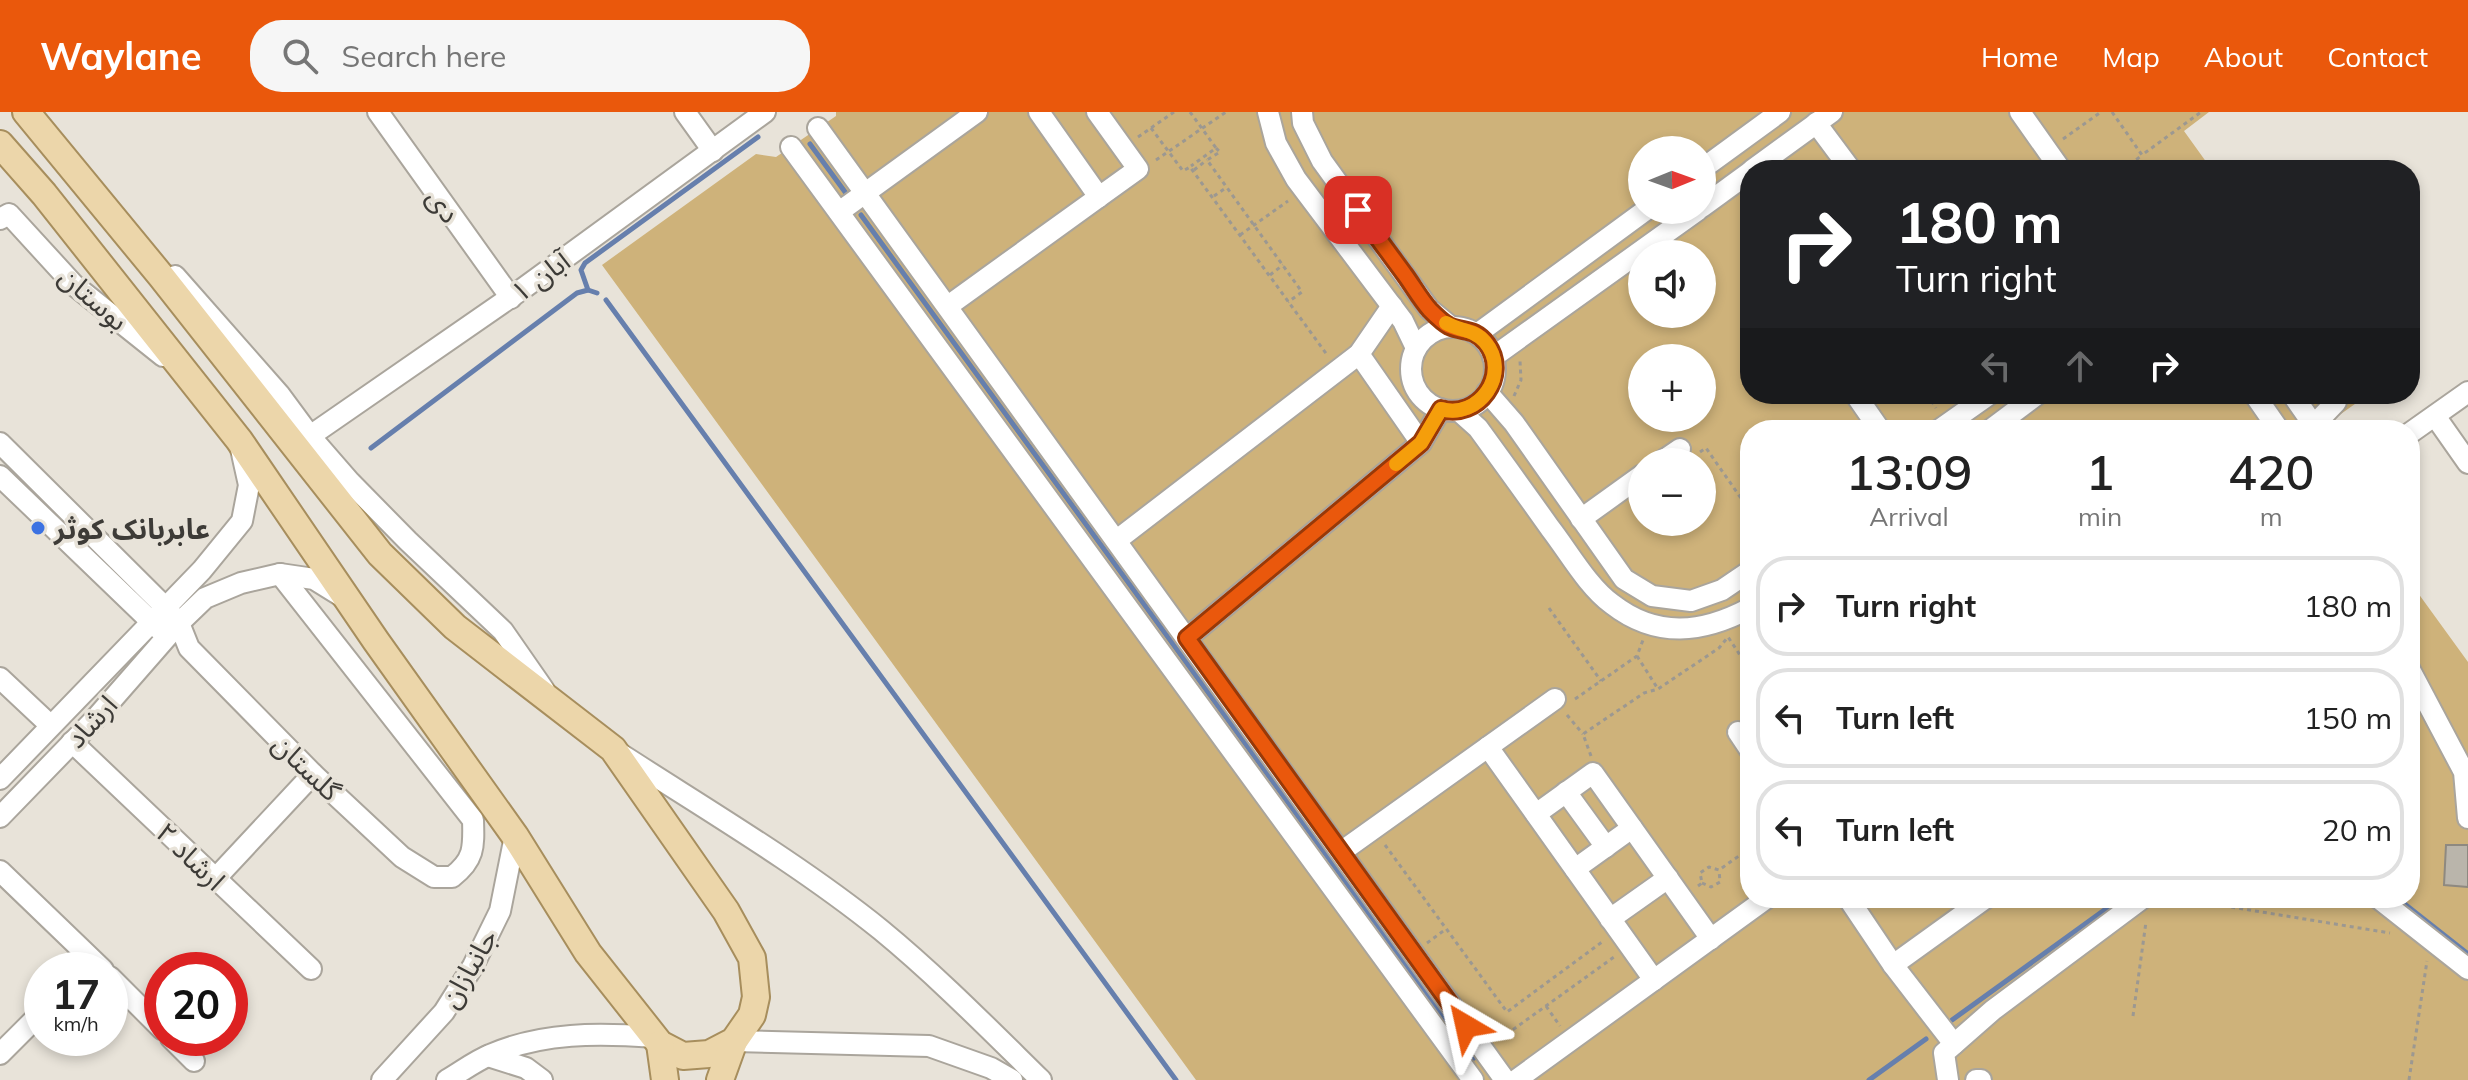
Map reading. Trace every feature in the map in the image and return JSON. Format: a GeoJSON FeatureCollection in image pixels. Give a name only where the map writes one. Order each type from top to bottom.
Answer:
{"type":"FeatureCollection","features":[{"type":"Feature","properties":{"kind":"main road"},"geometry":{"type":"LineString","coordinates":[[26,112],[380,554],[455,627],[613,749],[712,889],[752,958],[756,997],[752,1015],[734,1041],[720,1080]]}},
{"type":"Feature","properties":{"kind":"main road"},"geometry":{"type":"LineString","coordinates":[[0,144],[44,194],[239,440],[515,836],[588,953],[657,1040],[683,1056],[709,1054],[734,1041]]}},
{"type":"Feature","properties":{"kind":"main road"},"geometry":{"type":"LineString","coordinates":[[657,1040],[665,1080]]}},
{"type":"Feature","properties":{"kind":"street","name":"دی"},"geometry":{"type":"LineString","coordinates":[[378,112],[511,298]]}},
{"type":"Feature","properties":{"kind":"street"},"geometry":{"type":"LineString","coordinates":[[685,112],[713,151]]}},
{"type":"Feature","properties":{"kind":"street","name":"آبان ۱"},"geometry":{"type":"LineString","coordinates":[[310,436],[511,298],[765,112]]}},
{"type":"Feature","properties":{"kind":"street"},"geometry":{"type":"LineString","coordinates":[[839,212],[977,112]]}},
{"type":"Feature","properties":{"kind":"street"},"geometry":{"type":"LineString","coordinates":[[1039,112],[1099,197]]}},
{"type":"Feature","properties":{"kind":"street"},"geometry":{"type":"LineString","coordinates":[[948,306],[1138,169],[1097,112]]}},
{"type":"Feature","properties":{"kind":"street"},"geometry":{"type":"LineString","coordinates":[[1268,112],[1276,143],[1300,184],[1403,321],[1416,348]]}},
{"type":"Feature","properties":{"kind":"street"},"geometry":{"type":"LineString","coordinates":[[1302,112],[1303,123],[1322,161],[1429,309],[1450,326]]}},
{"type":"Feature","properties":{"kind":"street"},"geometry":{"type":"LineString","coordinates":[[1716,159],[1780,112]]}},
{"type":"Feature","properties":{"kind":"street"},"geometry":{"type":"LineString","coordinates":[[2020,112],[2054,160]]}},
{"type":"Feature","properties":{"kind":"street"},"geometry":{"type":"LineString","coordinates":[[1766,160],[1824,118],[1846,160]]}},
{"type":"Feature","properties":{"kind":"street"},"geometry":{"type":"LineString","coordinates":[[818,128],[1505,1080]]}},
{"type":"Feature","properties":{"kind":"street"},"geometry":{"type":"LineString","coordinates":[[1740,141],[1750,160]]}},
{"type":"Feature","properties":{"kind":"street"},"geometry":{"type":"LineString","coordinates":[[791,147],[1473,1080]]}},
{"type":"Feature","properties":{"kind":"street"},"geometry":{"type":"LineString","coordinates":[[1300,184],[1322,161]]}},
{"type":"Feature","properties":{"kind":"street"},"geometry":{"type":"LineString","coordinates":[[1716,196],[1740,179]]}},
{"type":"Feature","properties":{"kind":"street"},"geometry":{"type":"LineString","coordinates":[[89,187],[213,317],[279,394],[310,436],[408,541],[503,631],[554,703]]}},
{"type":"Feature","properties":{"kind":"street","name":"بوستان"},"geometry":{"type":"LineString","coordinates":[[0,219],[9,214],[74,285],[193,380]]}},
{"type":"Feature","properties":{"kind":"street"},"geometry":{"type":"LineString","coordinates":[[1477,334],[1628,223]]}},
{"type":"Feature","properties":{"kind":"street"},"geometry":{"type":"LineString","coordinates":[[1493,357],[1678,224]]}},
{"type":"Feature","properties":{"kind":"street"},"geometry":{"type":"LineString","coordinates":[[1117,540],[1359,354],[1392,306]]}},
{"type":"Feature","properties":{"kind":"street"},"geometry":{"type":"LineString","coordinates":[[1187,638],[1421,443],[1450,410],[1472,406],[1487,392],[1495,372],[1487,344],[1477,334],[1450,326],[1436,330],[1416,348],[1411,361],[1415,387],[1422,398],[1450,410],[1478,428],[1584,574],[1611,604],[1639,619],[1688,630],[1711,626],[1740,613]]}},
{"type":"Feature","properties":{"kind":"street"},"geometry":{"type":"LineString","coordinates":[[1359,354],[1421,443]]}},
{"type":"Feature","properties":{"kind":"street"},"geometry":{"type":"LineString","coordinates":[[1487,392],[1514,423],[1624,579],[1652,596],[1691,601],[1722,590],[1740,578]]}},
{"type":"Feature","properties":{"kind":"street"},"geometry":{"type":"LineString","coordinates":[[2420,426],[2468,392]]}},
{"type":"Feature","properties":{"kind":"street"},"geometry":{"type":"LineString","coordinates":[[1944,420],[1972,404]]}},
{"type":"Feature","properties":{"kind":"street"},"geometry":{"type":"LineString","coordinates":[[2003,420],[2025,404]]}},
{"type":"Feature","properties":{"kind":"street"},"geometry":{"type":"LineString","coordinates":[[2322,420],[2334,404]]}},
{"type":"Feature","properties":{"kind":"street"},"geometry":{"type":"LineString","coordinates":[[2435,416],[2468,463]]}},
{"type":"Feature","properties":{"kind":"street"},"geometry":{"type":"LineString","coordinates":[[166,622],[202,570],[242,521],[249,485],[239,440]]}},
{"type":"Feature","properties":{"kind":"street","name":"گلستان"},"geometry":{"type":"LineString","coordinates":[[0,443],[189,648],[313,774],[402,857],[434,877],[452,877],[467,866],[474,846],[473,820],[280,574]]}},
{"type":"Feature","properties":{"kind":"street","name":"گلستان"},"geometry":{"type":"LineString","coordinates":[[0,476],[166,622]]}},
{"type":"Feature","properties":{"kind":"street"},"geometry":{"type":"LineString","coordinates":[[1581,519],[1628,485]]}},
{"type":"Feature","properties":{"kind":"street"},"geometry":{"type":"LineString","coordinates":[[166,622],[205,598],[241,583],[280,574],[314,579],[349,601]]}},
{"type":"Feature","properties":{"kind":"street","name":"ارشاد"},"geometry":{"type":"LineString","coordinates":[[0,779],[50,725],[166,622]]}},
{"type":"Feature","properties":{"kind":"street","name":"ارشاد"},"geometry":{"type":"LineString","coordinates":[[0,817],[72,742],[166,622]]}},
{"type":"Feature","properties":{"kind":"street"},"geometry":{"type":"LineString","coordinates":[[0,678],[50,725]]}},
{"type":"Feature","properties":{"kind":"street"},"geometry":{"type":"LineString","coordinates":[[2420,689],[2464,772],[2468,818]]}},
{"type":"Feature","properties":{"kind":"street"},"geometry":{"type":"LineString","coordinates":[[1341,852],[1488,747],[1558,703]]}},
{"type":"Feature","properties":{"kind":"street","name":"ارشاد ۲"},"geometry":{"type":"LineString","coordinates":[[72,742],[311,969]]}},
{"type":"Feature","properties":{"kind":"street"},"geometry":{"type":"LineString","coordinates":[[1488,747],[1654,980]]}},
{"type":"Feature","properties":{"kind":"street"},"geometry":{"type":"LineString","coordinates":[[613,749],[796,867],[881,930],[970,1010],[1041,1080]]}},
{"type":"Feature","properties":{"kind":"street"},"geometry":{"type":"LineString","coordinates":[[1536,814],[1593,773],[1711,939]]}},
{"type":"Feature","properties":{"kind":"street"},"geometry":{"type":"LineString","coordinates":[[215,879],[313,774]]}},
{"type":"Feature","properties":{"kind":"street"},"geometry":{"type":"LineString","coordinates":[[1566,792],[1606,847]]}},
{"type":"Feature","properties":{"kind":"street"},"geometry":{"type":"LineString","coordinates":[[1575,869],[1632,828]]}},
{"type":"Feature","properties":{"kind":"street","name":"جانبازان"},"geometry":{"type":"LineString","coordinates":[[382,1080],[444,1012],[473,966],[500,911],[515,836]]}},
{"type":"Feature","properties":{"kind":"street"},"geometry":{"type":"LineString","coordinates":[[0,871],[78,952]]}},
{"type":"Feature","properties":{"kind":"street"},"geometry":{"type":"LineString","coordinates":[[1619,931],[1668,878]]}},
{"type":"Feature","properties":{"kind":"street"},"geometry":{"type":"LineString","coordinates":[[1516,1080],[1753,908]]}},
{"type":"Feature","properties":{"kind":"street"},"geometry":{"type":"LineString","coordinates":[[1855,908],[1893,965],[1954,1044]]}},
{"type":"Feature","properties":{"kind":"street"},"geometry":{"type":"LineString","coordinates":[[1893,965],[1972,908]]}},
{"type":"Feature","properties":{"kind":"street"},"geometry":{"type":"LineString","coordinates":[[1948,1080],[1944,1053],[1954,1044],[1993,1010],[2141,908]]}},
{"type":"Feature","properties":{"kind":"street"},"geometry":{"type":"LineString","coordinates":[[2391,908],[2468,969]]}},
{"type":"Feature","properties":{"kind":"street"},"geometry":{"type":"LineString","coordinates":[[128,995],[144,1011]]}},
{"type":"Feature","properties":{"kind":"street"},"geometry":{"type":"LineString","coordinates":[[0,1054],[24,1030]]}},
{"type":"Feature","properties":{"kind":"street"},"geometry":{"type":"LineString","coordinates":[[447,1080],[488,1056],[530,1041],[615,1034],[657,1040]]}},
{"type":"Feature","properties":{"kind":"street"},"geometry":{"type":"LineString","coordinates":[[734,1041],[929,1046],[991,1068],[1012,1080]]}},
{"type":"Feature","properties":{"kind":"street"},"geometry":{"type":"LineString","coordinates":[[189,1056],[194,1061]]}},
{"type":"Feature","properties":{"kind":"street"},"geometry":{"type":"LineString","coordinates":[[488,1056],[526,1068],[542,1080]]}},
{"type":"Feature","properties":{"kind":"path"},"geometry":{"type":"LineString","coordinates":[[1123,147],[1174,112]]}},
{"type":"Feature","properties":{"kind":"path"},"geometry":{"type":"LineString","coordinates":[[1151,128],[1183,171],[1192,169],[1220,152],[1190,112]]}},
{"type":"Feature","properties":{"kind":"path"},"geometry":{"type":"LineString","coordinates":[[1138,169],[1169,152],[1226,112]]}},
{"type":"Feature","properties":{"kind":"path"},"geometry":{"type":"LineString","coordinates":[[2047,150],[2101,112]]}},
{"type":"Feature","properties":{"kind":"path"},"geometry":{"type":"LineString","coordinates":[[2112,112],[2142,155]]}},
{"type":"Feature","properties":{"kind":"path"},"geometry":{"type":"LineString","coordinates":[[2136,160],[2201,112]]}},
{"type":"Feature","properties":{"kind":"path"},"geometry":{"type":"LineString","coordinates":[[1192,169],[1216,148]]}},
{"type":"Feature","properties":{"kind":"path"},"geometry":{"type":"LineString","coordinates":[[1207,160],[1302,292],[1288,302]]}},
{"type":"Feature","properties":{"kind":"path"},"geometry":{"type":"LineString","coordinates":[[1192,169],[1338,370]]}},
{"type":"Feature","properties":{"kind":"path"},"geometry":{"type":"LineString","coordinates":[[1240,235],[1300,184]]}},
{"type":"Feature","properties":{"kind":"path"},"geometry":{"type":"LineString","coordinates":[[1212,197],[1227,187]]}},
{"type":"Feature","properties":{"kind":"path"},"geometry":{"type":"LineString","coordinates":[[1269,275],[1283,265]]}},
{"type":"Feature","properties":{"kind":"path"},"geometry":{"type":"LineString","coordinates":[[1514,423],[1513,398],[1521,380],[1518,365],[1521,355]]}},
{"type":"Feature","properties":{"kind":"path"},"geometry":{"type":"LineString","coordinates":[[1716,462],[1740,497]]}},
{"type":"Feature","properties":{"kind":"path"},"geometry":{"type":"LineString","coordinates":[[1549,608],[1601,681]]}},
{"type":"Feature","properties":{"kind":"path"},"geometry":{"type":"LineString","coordinates":[[1583,734],[1644,693],[1658,689],[1719,648],[1728,637],[1740,655]]}},
{"type":"Feature","properties":{"kind":"path"},"geometry":{"type":"LineString","coordinates":[[1593,773],[1583,734],[1558,703],[1601,681],[1637,656],[1644,638]]}},
{"type":"Feature","properties":{"kind":"path"},"geometry":{"type":"LineString","coordinates":[[1637,656],[1658,689]]}},
{"type":"Feature","properties":{"kind":"path"},"geometry":{"type":"LineString","coordinates":[[1374,829],[1507,1012],[1619,931]]}},
{"type":"Feature","properties":{"kind":"path"},"geometry":{"type":"LineString","coordinates":[[1719,870],[1740,855]]}},
{"type":"Feature","properties":{"kind":"path"},"geometry":{"type":"LineString","coordinates":[[1702,883],[1700,873],[1709,867],[1719,870]]}},
{"type":"Feature","properties":{"kind":"path"},"geometry":{"type":"LineString","coordinates":[[1702,883],[1711,887],[1720,882],[1719,870]]}},
{"type":"Feature","properties":{"kind":"path"},"geometry":{"type":"LineString","coordinates":[[1682,897],[1702,883]]}},
{"type":"Feature","properties":{"kind":"path"},"geometry":{"type":"LineString","coordinates":[[2133,1016],[2145,908]]}},
{"type":"Feature","properties":{"kind":"path"},"geometry":{"type":"LineString","coordinates":[[2238,908],[2431,939],[2409,1080]]}},
{"type":"Feature","properties":{"kind":"path"},"geometry":{"type":"LineString","coordinates":[[1425,944],[1446,929]]}},
{"type":"Feature","properties":{"kind":"path"},"geometry":{"type":"LineString","coordinates":[[1484,1050],[1546,1006],[1619,931]]}},
{"type":"Feature","properties":{"kind":"path"},"geometry":{"type":"LineString","coordinates":[[1546,1006],[1570,1040]]}},
{"type":"Feature","properties":{"kind":"shaded area"},"geometry":{"type":"Polygon","coordinates":[[[836,112],[2209,112],[2184,131],[2205,160],[1740,160],[1740,404],[2355,404],[2332,420],[1740,420],[1740,908],[2420,908],[2420,596],[2468,662],[2468,1080],[1196,1080],[602,265],[756,154],[776,157],[836,116],[836,112]]]}},
{"type":"Feature","properties":{"kind":"building"},"geometry":{"type":"Polygon","coordinates":[[[2446,845],[2468,845],[2468,887],[2444,885],[2446,845]]]}},
{"type":"Feature","properties":{"kind":"waterway"},"geometry":{"type":"LineString","coordinates":[[588,290],[581,270],[585,263],[758,137]]}},
{"type":"Feature","properties":{"kind":"waterway"},"geometry":{"type":"LineString","coordinates":[[810,144],[848,196]]}},
{"type":"Feature","properties":{"kind":"waterway"},"geometry":{"type":"LineString","coordinates":[[861,215],[1474,1058]]}},
{"type":"Feature","properties":{"kind":"waterway"},"geometry":{"type":"LineString","coordinates":[[371,448],[577,293],[588,290],[597,293]]}},
{"type":"Feature","properties":{"kind":"waterway"},"geometry":{"type":"LineString","coordinates":[[606,300],[1176,1080]]}},
{"type":"Feature","properties":{"kind":"waterway"},"geometry":{"type":"LineString","coordinates":[[1952,1020],[2107,908]]}},
{"type":"Feature","properties":{"kind":"waterway"},"geometry":{"type":"LineString","coordinates":[[2410,908],[2468,954]]}},
{"type":"Feature","properties":{"kind":"waterway"},"geometry":{"type":"LineString","coordinates":[[1869,1080],[1926,1039]]}},
{"type":"Feature","properties":{"kind":"slow traffic"},"geometry":{"type":"LineString","coordinates":[[1396,464],[1421,443],[1441,409],[1459,411],[1472,406],[1484,398],[1491,386],[1495,372],[1487,344],[1477,334],[1446,323]]}},
{"type":"Feature","properties":{"kind":"place","name":"عابربانک کوثر"},"geometry":{"type":"Point","coordinates":[38,528]}},
{"type":"Feature","properties":{"kind":"route"},"geometry":{"type":"LineString","coordinates":[[1358,210],[1429,309],[1450,326],[1477,334],[1487,344],[1495,372],[1491,386],[1484,398],[1472,406],[1459,411],[1441,409],[1421,443],[1187,638],[1466,1026]]}}]}
